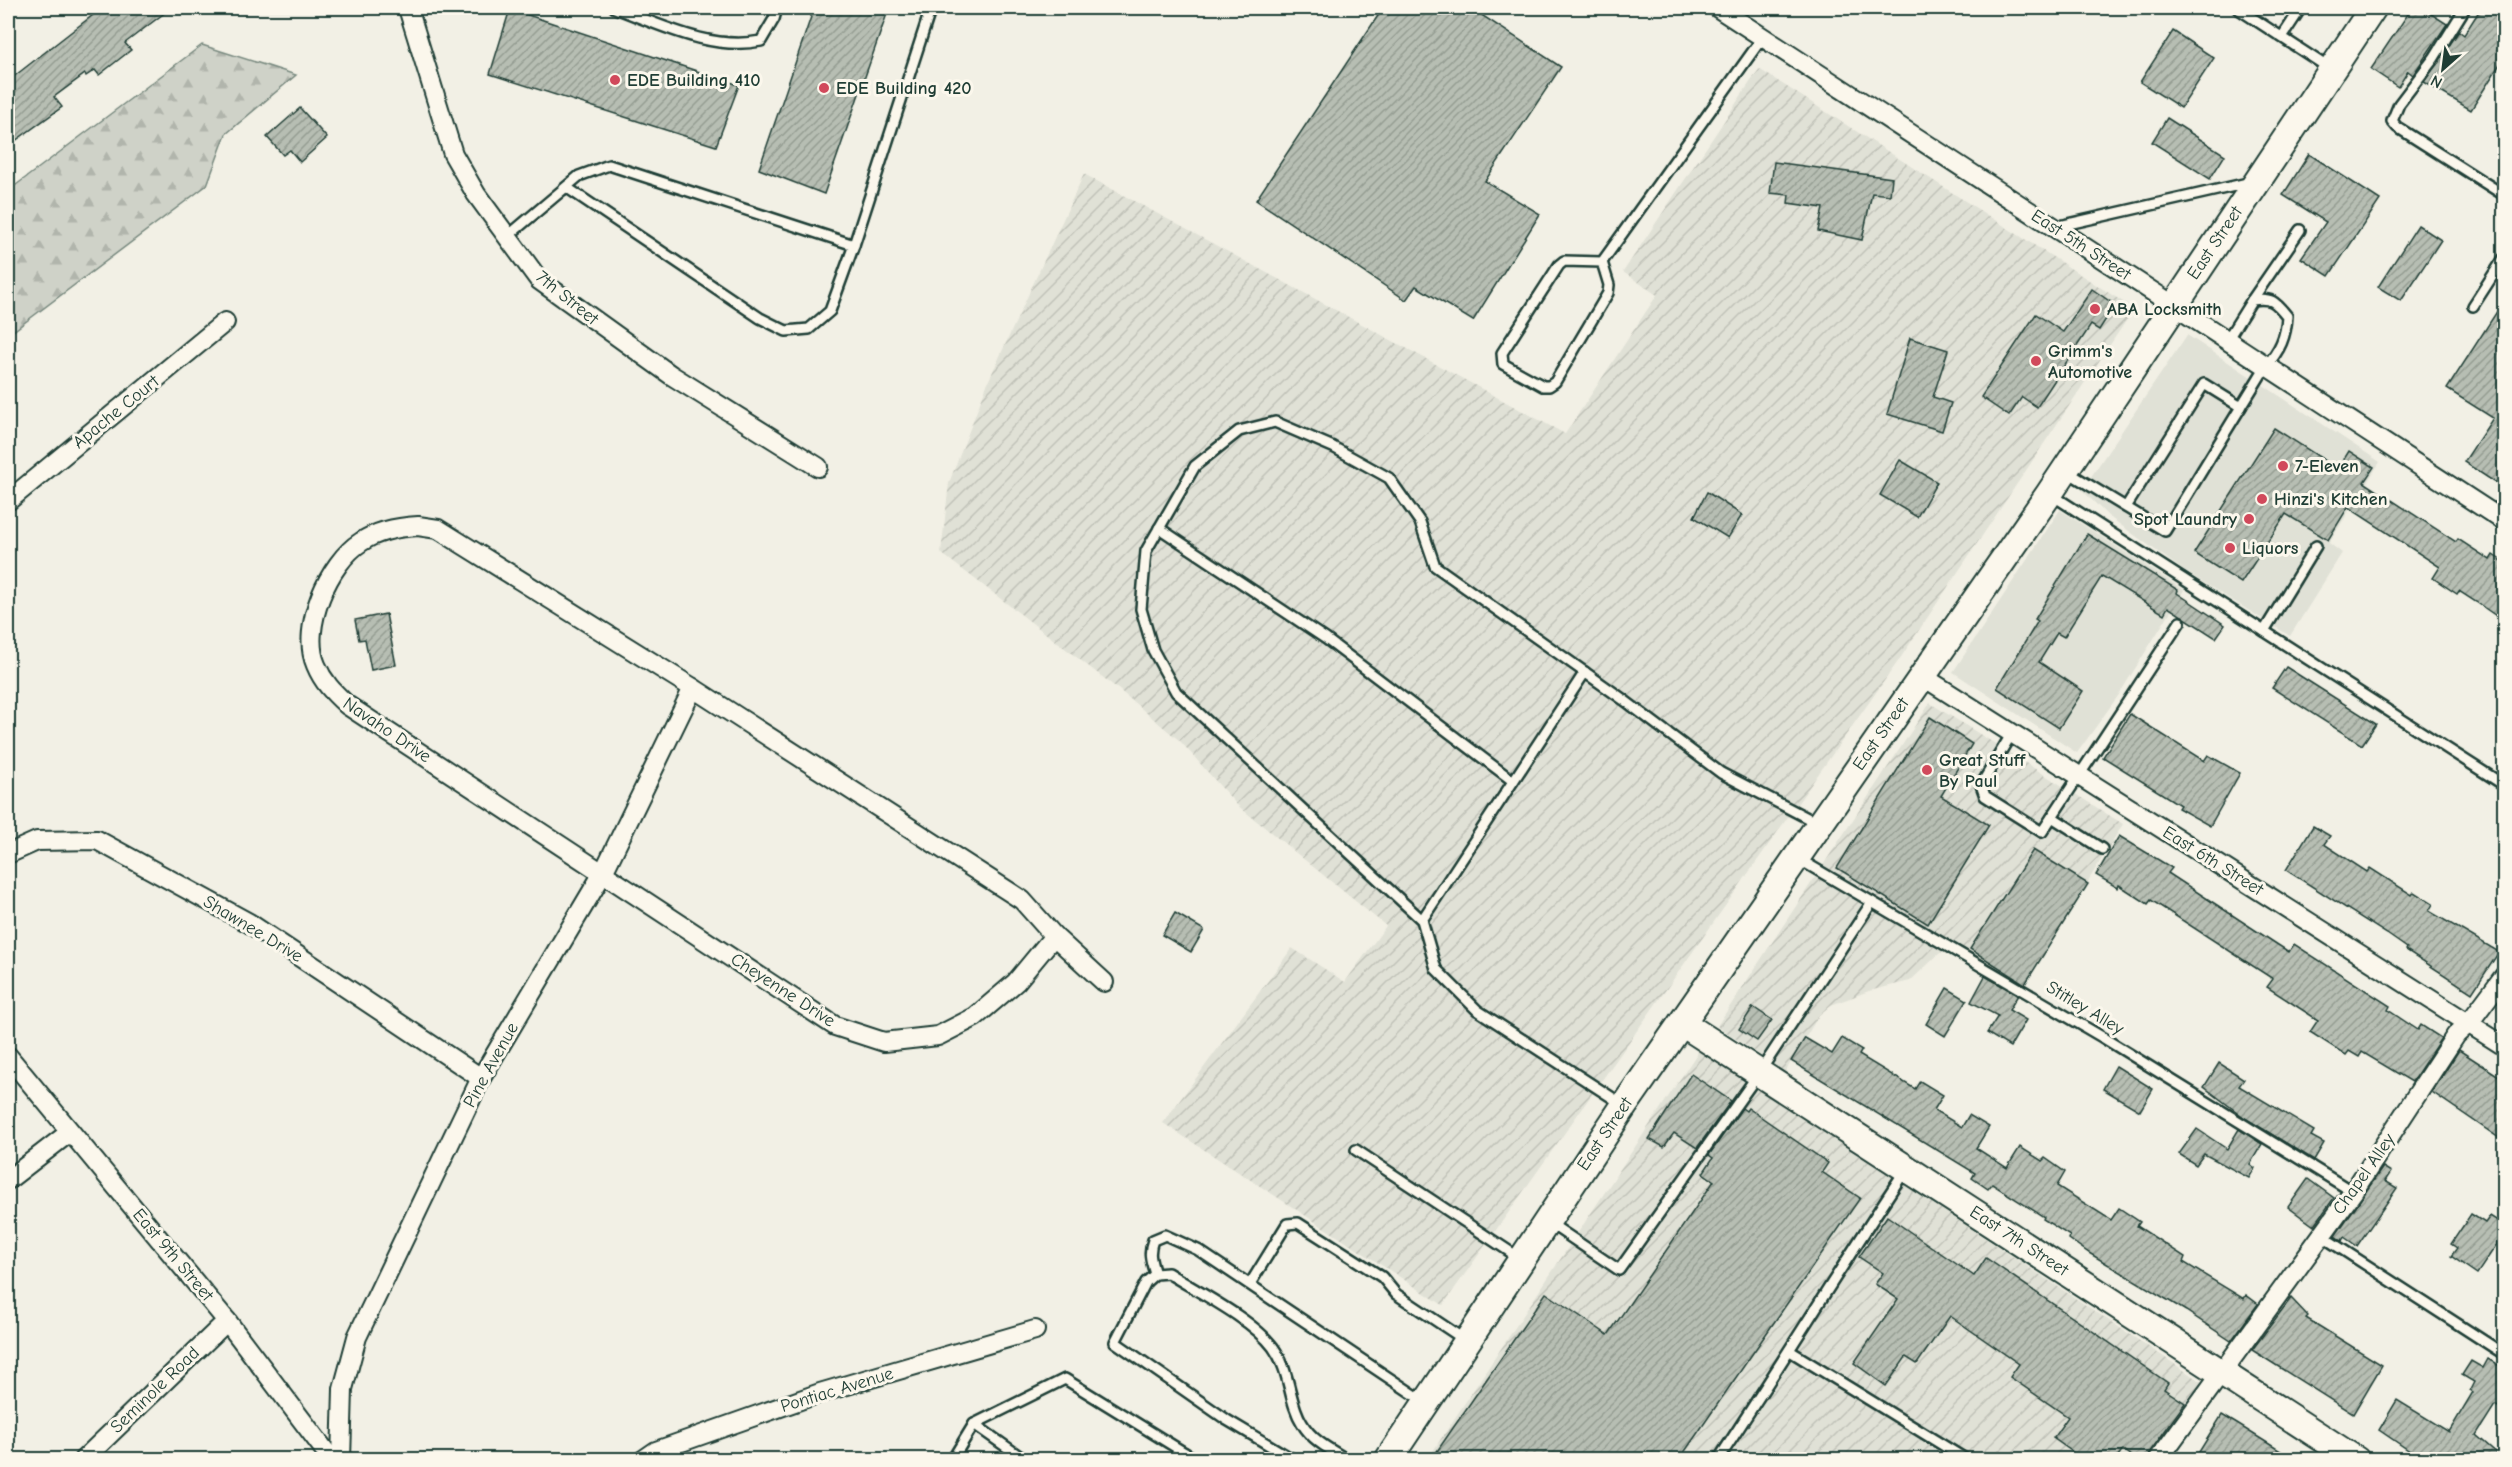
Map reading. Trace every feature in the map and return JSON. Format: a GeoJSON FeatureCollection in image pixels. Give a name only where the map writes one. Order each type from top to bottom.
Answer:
{"type":"FeatureCollection","features":[{"type":"Feature","properties":{"kind":"main road","name":"East Street"},"geometry":{"type":"LineString","coordinates":[[1388,1460],[1624,1106],[2049,494],[2373,8]]}},
{"type":"Feature","properties":{"kind":"main road","name":"East 7th Street"},"geometry":{"type":"LineString","coordinates":[[1682,1023],[2356,1460]]}},
{"type":"Feature","properties":{"kind":"street","name":"7th Street"},"geometry":{"type":"LineString","coordinates":[[408,8],[453,154],[476,194],[539,279],[671,375],[818,467]]}},
{"type":"Feature","properties":{"kind":"street","name":"East 5th Street"},"geometry":{"type":"LineString","coordinates":[[1718,8],[2505,520]]}},
{"type":"Feature","properties":{"kind":"street","name":"Apache Court"},"geometry":{"type":"LineString","coordinates":[[8,501],[225,322]]}},
{"type":"Feature","properties":{"kind":"street","name":"Navaho Drive"},"geometry":{"type":"LineString","coordinates":[[603,873],[347,705],[327,687],[315,663],[311,636],[316,608],[336,566],[361,541],[398,528],[418,526],[438,529],[693,688]]}},
{"type":"Feature","properties":{"kind":"street","name":"East 6th Street"},"geometry":{"type":"LineString","coordinates":[[1922,676],[2505,1046]]}},
{"type":"Feature","properties":{"kind":"street","name":"Pine Avenue"},"geometry":{"type":"LineString","coordinates":[[341,1460],[343,1389],[357,1336],[481,1078],[603,873],[693,688]]}},
{"type":"Feature","properties":{"kind":"street"},"geometry":{"type":"LineString","coordinates":[[693,688],[1022,900],[1054,936],[1104,982]]}},
{"type":"Feature","properties":{"kind":"street","name":"Shawnee Drive"},"geometry":{"type":"LineString","coordinates":[[8,854],[37,841],[97,840],[249,923],[481,1078]]}},
{"type":"Feature","properties":{"kind":"street","name":"Cheyenne Drive"},"geometry":{"type":"LineString","coordinates":[[603,873],[835,1026],[884,1042],[938,1036],[975,1017],[1016,982],[1054,936]]}},
{"type":"Feature","properties":{"kind":"street","name":"Chapel Alley"},"geometry":{"type":"LineString","coordinates":[[2158,1460],[2353,1192],[2456,1035],[2469,1023],[2505,976]]}},
{"type":"Feature","properties":{"kind":"street","name":"East 9th Street"},"geometry":{"type":"LineString","coordinates":[[8,1056],[227,1321],[332,1460]]}},
{"type":"Feature","properties":{"kind":"street"},"geometry":{"type":"LineString","coordinates":[[8,1180],[70,1132]]}},
{"type":"Feature","properties":{"kind":"street","name":"Seminole Road"},"geometry":{"type":"LineString","coordinates":[[83,1460],[227,1321]]}},
{"type":"Feature","properties":{"kind":"street","name":"Pontiac Avenue"},"geometry":{"type":"LineString","coordinates":[[643,1460],[656,1451],[820,1393],[1035,1330]]}},
{"type":"Feature","properties":{"kind":"lane"},"geometry":{"type":"LineString","coordinates":[[615,8],[692,37],[741,45],[761,41],[774,19],[777,8]]}},
{"type":"Feature","properties":{"kind":"lane"},"geometry":{"type":"LineString","coordinates":[[566,187],[760,318],[786,331],[809,329],[830,311],[854,245],[931,8]]}},
{"type":"Feature","properties":{"kind":"lane"},"geometry":{"type":"LineString","coordinates":[[2236,8],[2331,69]]}},
{"type":"Feature","properties":{"kind":"lane"},"geometry":{"type":"LineString","coordinates":[[2282,37],[2301,8]]}},
{"type":"Feature","properties":{"kind":"lane"},"geometry":{"type":"LineString","coordinates":[[2465,8],[2434,58],[2399,104],[2392,121],[2397,127],[2505,195]]}},
{"type":"Feature","properties":{"kind":"lane"},"geometry":{"type":"LineString","coordinates":[[1602,262],[1763,37]]}},
{"type":"Feature","properties":{"kind":"lane"},"geometry":{"type":"LineString","coordinates":[[508,236],[579,176],[609,165],[854,245]]}},
{"type":"Feature","properties":{"kind":"lane"},"geometry":{"type":"LineString","coordinates":[[2054,227],[2257,181]]}},
{"type":"Feature","properties":{"kind":"lane"},"geometry":{"type":"LineString","coordinates":[[2226,340],[2300,230]]}},
{"type":"Feature","properties":{"kind":"lane"},"geometry":{"type":"LineString","coordinates":[[2473,306],[2505,258]]}},
{"type":"Feature","properties":{"kind":"lane"},"geometry":{"type":"LineString","coordinates":[[1564,261],[1602,262],[1609,285],[1608,293],[1555,382],[1550,386],[1543,386],[1503,364],[1502,353],[1559,265],[1564,261]]}},
{"type":"Feature","properties":{"kind":"lane"},"geometry":{"type":"LineString","coordinates":[[2064,470],[2165,531],[2266,366],[2283,344],[2287,316],[2279,305],[2267,298],[2252,300]]}},
{"type":"Feature","properties":{"kind":"lane"},"geometry":{"type":"LineString","coordinates":[[2126,507],[2204,384],[2241,407]]}},
{"type":"Feature","properties":{"kind":"lane"},"geometry":{"type":"LineString","coordinates":[[1624,1106],[1478,1010],[1436,969],[1422,920],[1176,692],[1153,650],[1141,609],[1146,551],[1195,466],[1239,431],[1275,422],[1333,447],[1389,478],[1420,522],[1435,566],[1585,672],[1721,773],[1819,824]]}},
{"type":"Feature","properties":{"kind":"lane"},"geometry":{"type":"LineString","coordinates":[[2049,494],[2505,785]]}},
{"type":"Feature","properties":{"kind":"lane"},"geometry":{"type":"LineString","coordinates":[[1159,528],[1326,639],[1513,781]]}},
{"type":"Feature","properties":{"kind":"lane"},"geometry":{"type":"LineString","coordinates":[[2264,631],[2316,546]]}},
{"type":"Feature","properties":{"kind":"lane"},"geometry":{"type":"LineString","coordinates":[[2012,733],[1981,785],[1985,796],[2042,832],[2180,621]]}},
{"type":"Feature","properties":{"kind":"lane"},"geometry":{"type":"LineString","coordinates":[[1422,920],[1585,672]]}},
{"type":"Feature","properties":{"kind":"lane"},"geometry":{"type":"LineString","coordinates":[[2052,817],[2102,849]]}},
{"type":"Feature","properties":{"kind":"lane","name":"Stitley Alley"},"geometry":{"type":"LineString","coordinates":[[1796,858],[2102,1037],[2353,1192]]}},
{"type":"Feature","properties":{"kind":"lane"},"geometry":{"type":"LineString","coordinates":[[1546,1221],[1619,1270],[1760,1073],[1872,902]]}},
{"type":"Feature","properties":{"kind":"lane"},"geometry":{"type":"LineString","coordinates":[[1356,1150],[1521,1259]]}},
{"type":"Feature","properties":{"kind":"lane"},"geometry":{"type":"LineString","coordinates":[[1718,1460],[1906,1168]]}},
{"type":"Feature","properties":{"kind":"lane"},"geometry":{"type":"LineString","coordinates":[[1250,1284],[1287,1224],[1298,1223],[1382,1277],[1396,1294],[1466,1340]]}},
{"type":"Feature","properties":{"kind":"lane"},"geometry":{"type":"LineString","coordinates":[[1155,1274],[1150,1258],[1150,1248],[1153,1240],[1166,1235],[1198,1250],[1425,1402]]}},
{"type":"Feature","properties":{"kind":"lane"},"geometry":{"type":"LineString","coordinates":[[2320,1235],[2505,1354]]}},
{"type":"Feature","properties":{"kind":"lane"},"geometry":{"type":"LineString","coordinates":[[1294,1460],[1227,1420],[1115,1342],[1146,1282],[1155,1274],[1168,1273],[1245,1321],[1272,1345],[1284,1366],[1301,1423],[1317,1441],[1348,1460]]}},
{"type":"Feature","properties":{"kind":"lane"},"geometry":{"type":"LineString","coordinates":[[1790,1351],[1967,1460]]}},
{"type":"Feature","properties":{"kind":"lane"},"geometry":{"type":"LineString","coordinates":[[952,1460],[974,1424],[1065,1379],[1183,1456],[1197,1460]]}},
{"type":"Feature","properties":{"kind":"lane"},"geometry":{"type":"LineString","coordinates":[[974,1424],[1025,1460]]}},
{"type":"Feature","properties":{"kind":"shaded area"},"geometry":{"type":"Polygon","coordinates":[[[1759,69],[2134,309],[1899,660],[1443,1305],[1163,1123],[1292,948],[1345,982],[1386,926],[1237,805],[1180,741],[1118,689],[941,553],[949,483],[988,382],[1084,174],[1565,434],[1657,295],[1623,272],[1759,69]]]}},
{"type":"Feature","properties":{"kind":"shaded area"},"geometry":{"type":"Polygon","coordinates":[[[2187,335],[2380,462],[2329,543],[2342,553],[2290,636],[2183,570],[2108,516],[2082,490],[2187,335]]]}},
{"type":"Feature","properties":{"kind":"shaded area"},"geometry":{"type":"Polygon","coordinates":[[[2060,510],[2184,590],[2118,696],[2077,753],[1953,672],[2060,510]]]}},
{"type":"Feature","properties":{"kind":"shaded area"},"geometry":{"type":"Polygon","coordinates":[[[1930,703],[2123,824],[2025,984],[1970,949],[1940,953],[1910,981],[1869,991],[1831,1005],[1819,1015],[1785,1072],[1717,1026],[1930,703]]]}},
{"type":"Feature","properties":{"kind":"shaded area"},"geometry":{"type":"Polygon","coordinates":[[[1700,1049],[2203,1383],[2153,1459],[1427,1460],[1700,1049]]]}},
{"type":"Feature","properties":{"kind":"green space"},"geometry":{"type":"Polygon","coordinates":[[[202,45],[296,75],[226,134],[207,185],[8,335],[8,191],[202,45]]]}},
{"type":"Feature","properties":{"kind":"building"},"geometry":{"type":"Polygon","coordinates":[[[102,8],[171,8],[125,43],[131,50],[99,75],[95,70],[86,76],[85,74],[54,97],[62,107],[8,146],[8,81],[102,8]]]}},
{"type":"Feature","properties":{"kind":"building","name":"EDE Building 420"},"geometry":{"type":"Polygon","coordinates":[[[814,8],[889,8],[824,194],[759,169],[814,8]]]}},
{"type":"Feature","properties":{"kind":"building"},"geometry":{"type":"Polygon","coordinates":[[[1383,8],[1471,8],[1561,67],[1485,181],[1540,214],[1473,321],[1416,286],[1406,300],[1256,200],[1383,8]]]}},
{"type":"Feature","properties":{"kind":"building"},"geometry":{"type":"Polygon","coordinates":[[[2412,8],[2422,8],[2447,24],[2413,75],[2408,71],[2398,87],[2371,69],[2412,8]]]}},
{"type":"Feature","properties":{"kind":"building"},"geometry":{"type":"Polygon","coordinates":[[[2481,8],[2489,8],[2505,17],[2505,56],[2471,110],[2424,82],[2459,31],[2464,35],[2481,8]]]}},
{"type":"Feature","properties":{"kind":"building","name":"EDE Building 410"},"geometry":{"type":"Polygon","coordinates":[[[510,9],[739,85],[716,146],[490,74],[510,9]]]}},
{"type":"Feature","properties":{"kind":"building"},"geometry":{"type":"Polygon","coordinates":[[[2173,31],[2214,58],[2181,108],[2140,82],[2173,31]]]}},
{"type":"Feature","properties":{"kind":"building"},"geometry":{"type":"Polygon","coordinates":[[[300,108],[327,138],[300,162],[290,150],[283,155],[267,137],[300,108]]]}},
{"type":"Feature","properties":{"kind":"building"},"geometry":{"type":"Polygon","coordinates":[[[2167,118],[2225,155],[2210,179],[2152,142],[2167,118]]]}},
{"type":"Feature","properties":{"kind":"building"},"geometry":{"type":"Polygon","coordinates":[[[2309,154],[2380,200],[2329,276],[2301,258],[2326,222],[2283,195],[2309,154]]]}},
{"type":"Feature","properties":{"kind":"building"},"geometry":{"type":"Polygon","coordinates":[[[1774,162],[1892,178],[1890,195],[1872,193],[1862,240],[1818,231],[1823,208],[1788,203],[1789,195],[1770,193],[1774,162]]]}},
{"type":"Feature","properties":{"kind":"building"},"geometry":{"type":"Polygon","coordinates":[[[2418,225],[2441,240],[2401,301],[2378,287],[2418,225]]]}},
{"type":"Feature","properties":{"kind":"building","name":"Grimm's Automotive"},"geometry":{"type":"Polygon","coordinates":[[[2092,289],[2115,305],[2099,330],[2091,325],[2037,407],[2022,397],[2009,416],[1981,397],[2036,314],[2063,332],[2092,289]]]}},
{"type":"Feature","properties":{"kind":"building"},"geometry":{"type":"Polygon","coordinates":[[[2505,299],[2505,489],[2464,462],[2493,418],[2447,389],[2505,299]]]}},
{"type":"Feature","properties":{"kind":"building"},"geometry":{"type":"Polygon","coordinates":[[[1910,338],[1948,350],[1933,397],[1951,403],[1942,431],[1887,414],[1910,338]]]}},
{"type":"Feature","properties":{"kind":"building"},"geometry":{"type":"Polygon","coordinates":[[[2274,428],[2338,469],[2349,451],[2374,467],[2364,482],[2456,542],[2458,539],[2490,560],[2493,555],[2505,563],[2505,622],[2459,591],[2457,594],[2433,578],[2440,567],[2348,507],[2328,540],[2286,514],[2241,583],[2194,553],[2274,428]]]}},
{"type":"Feature","properties":{"kind":"building"},"geometry":{"type":"Polygon","coordinates":[[[1900,460],[1937,482],[1917,517],[1880,495],[1900,460]]]}},
{"type":"Feature","properties":{"kind":"building"},"geometry":{"type":"Polygon","coordinates":[[[1707,492],[1742,515],[1728,538],[1694,517],[1707,492]]]}},
{"type":"Feature","properties":{"kind":"building"},"geometry":{"type":"Polygon","coordinates":[[[2087,534],[2178,590],[2177,593],[2225,625],[2216,638],[2168,607],[2164,614],[2102,576],[2064,637],[2057,633],[2039,662],[2083,691],[2059,728],[1997,688],[2038,621],[2035,619],[2087,534]]]}},
{"type":"Feature","properties":{"kind":"building"},"geometry":{"type":"Polygon","coordinates":[[[386,614],[396,665],[371,670],[365,639],[359,640],[355,620],[386,614]]]}},
{"type":"Feature","properties":{"kind":"building"},"geometry":{"type":"Polygon","coordinates":[[[2286,667],[2376,724],[2362,745],[2272,688],[2286,667]]]}},
{"type":"Feature","properties":{"kind":"building"},"geometry":{"type":"Polygon","coordinates":[[[2130,714],[2204,761],[2208,755],[2240,773],[2210,826],[2178,808],[2180,805],[2103,757],[2130,714]]]}},
{"type":"Feature","properties":{"kind":"building"},"geometry":{"type":"Polygon","coordinates":[[[1930,717],[1972,744],[1941,796],[1989,825],[1928,924],[1837,868],[1930,717]]]}},
{"type":"Feature","properties":{"kind":"building"},"geometry":{"type":"Polygon","coordinates":[[[2313,826],[2330,836],[2324,844],[2367,872],[2370,868],[2412,895],[2414,892],[2433,904],[2429,911],[2499,952],[2472,993],[2406,950],[2407,948],[2387,934],[2286,870],[2313,826]]]}},
{"type":"Feature","properties":{"kind":"building"},"geometry":{"type":"Polygon","coordinates":[[[2119,836],[2172,868],[2168,873],[2289,952],[2294,944],[2390,1006],[2388,1010],[2418,1030],[2421,1025],[2441,1038],[2412,1082],[2362,1052],[2359,1057],[2349,1051],[2346,1055],[2310,1032],[2318,1020],[2267,987],[2273,979],[2151,900],[2148,904],[2119,885],[2118,888],[2096,875],[2119,836]]]}},
{"type":"Feature","properties":{"kind":"building"},"geometry":{"type":"Polygon","coordinates":[[[2033,850],[2088,884],[2025,984],[1970,949],[2033,850]]]}},
{"type":"Feature","properties":{"kind":"building"},"geometry":{"type":"Polygon","coordinates":[[[1175,913],[1204,930],[1191,952],[1162,935],[1175,913]]]}},
{"type":"Feature","properties":{"kind":"building"},"geometry":{"type":"Polygon","coordinates":[[[1985,976],[2018,995],[2009,1010],[2026,1020],[2010,1047],[1987,1033],[1998,1016],[1971,1002],[1985,976]]]}},
{"type":"Feature","properties":{"kind":"building"},"geometry":{"type":"Polygon","coordinates":[[[1947,988],[1967,1000],[1945,1036],[1926,1024],[1947,988]]]}},
{"type":"Feature","properties":{"kind":"building"},"geometry":{"type":"Polygon","coordinates":[[[1753,1007],[1772,1020],[1757,1041],[1739,1029],[1753,1007]]]}},
{"type":"Feature","properties":{"kind":"building"},"geometry":{"type":"Polygon","coordinates":[[[1805,1038],[1832,1054],[1842,1038],[1862,1050],[1859,1055],[1915,1089],[1920,1081],[1943,1095],[1934,1110],[1962,1127],[1969,1115],[1989,1127],[1976,1148],[2007,1168],[2020,1147],[2042,1161],[2045,1158],[2065,1172],[2057,1186],[2111,1220],[2119,1208],[2140,1222],[2137,1226],[2185,1257],[2183,1262],[2244,1299],[2246,1295],[2258,1304],[2231,1341],[2089,1253],[2069,1239],[2070,1236],[2043,1219],[2044,1217],[1992,1184],[1988,1189],[1972,1178],[1975,1173],[1791,1061],[1805,1038]]]}},
{"type":"Feature","properties":{"kind":"building"},"geometry":{"type":"Polygon","coordinates":[[[2459,1050],[2505,1080],[2505,1142],[2432,1092],[2459,1050]]]}},
{"type":"Feature","properties":{"kind":"building"},"geometry":{"type":"Polygon","coordinates":[[[2219,1063],[2244,1079],[2239,1086],[2314,1131],[2311,1136],[2324,1143],[2314,1160],[2245,1118],[2204,1087],[2219,1063]]]}},
{"type":"Feature","properties":{"kind":"building"},"geometry":{"type":"Polygon","coordinates":[[[2116,1066],[2153,1089],[2140,1111],[2103,1089],[2116,1066]]]}},
{"type":"Feature","properties":{"kind":"building"},"geometry":{"type":"Polygon","coordinates":[[[1691,1074],[1731,1101],[1697,1148],[1674,1133],[1664,1147],[1649,1139],[1691,1074]]]}},
{"type":"Feature","properties":{"kind":"building"},"geometry":{"type":"Polygon","coordinates":[[[1742,1108],[1746,1111],[1748,1108],[1828,1163],[1822,1172],[1860,1198],[1679,1460],[1431,1460],[1546,1293],[1608,1335],[1714,1181],[1703,1173],[1713,1158],[1709,1155],[1742,1108]]]}},
{"type":"Feature","properties":{"kind":"building"},"geometry":{"type":"Polygon","coordinates":[[[2197,1129],[2227,1149],[2239,1129],[2262,1144],[2250,1164],[2255,1168],[2249,1178],[2204,1154],[2196,1165],[2179,1154],[2197,1129]]]}},
{"type":"Feature","properties":{"kind":"building"},"geometry":{"type":"Polygon","coordinates":[[[2383,1167],[2391,1172],[2385,1181],[2397,1188],[2357,1246],[2344,1237],[2342,1241],[2335,1236],[2383,1167]]]}},
{"type":"Feature","properties":{"kind":"building"},"geometry":{"type":"Polygon","coordinates":[[[2308,1179],[2334,1198],[2314,1226],[2288,1207],[2308,1179]]]}},
{"type":"Feature","properties":{"kind":"building"},"geometry":{"type":"Polygon","coordinates":[[[2471,1214],[2485,1223],[2490,1216],[2504,1225],[2499,1233],[2503,1235],[2477,1274],[2451,1256],[2457,1248],[2451,1244],[2471,1214]]]}},
{"type":"Feature","properties":{"kind":"building"},"geometry":{"type":"Polygon","coordinates":[[[1887,1216],[1974,1276],[1986,1258],[2168,1383],[2164,1389],[2185,1403],[2149,1453],[2147,1460],[2136,1460],[2123,1450],[2116,1460],[2084,1460],[2053,1438],[2068,1417],[2010,1377],[2019,1364],[1950,1316],[1917,1364],[1906,1357],[1886,1386],[1854,1363],[1898,1299],[1875,1284],[1883,1273],[1859,1257],[1887,1216]]]}},
{"type":"Feature","properties":{"kind":"building"},"geometry":{"type":"Polygon","coordinates":[[[2291,1298],[2308,1316],[2306,1318],[2382,1365],[2353,1414],[2252,1350],[2291,1298]]]}},
{"type":"Feature","properties":{"kind":"building"},"geometry":{"type":"Polygon","coordinates":[[[2488,1359],[2505,1369],[2505,1397],[2498,1407],[2495,1405],[2476,1435],[2505,1460],[2423,1460],[2379,1430],[2397,1400],[2449,1432],[2473,1392],[2470,1390],[2474,1382],[2462,1375],[2471,1361],[2483,1368],[2488,1359]]]}},
{"type":"Feature","properties":{"kind":"building"},"geometry":{"type":"Polygon","coordinates":[[[2222,1415],[2237,1424],[2295,1460],[2194,1460],[2222,1415]]]}},
{"type":"Feature","properties":{"kind":"place","name":"EDE Building 410"},"geometry":{"type":"Point","coordinates":[615,80]}},
{"type":"Feature","properties":{"kind":"place","name":"EDE Building 420"},"geometry":{"type":"Point","coordinates":[824,88]}},
{"type":"Feature","properties":{"kind":"place","name":"ABA Locksmith"},"geometry":{"type":"Point","coordinates":[2095,309]}},
{"type":"Feature","properties":{"kind":"place","name":"Grimm's Automotive"},"geometry":{"type":"Point","coordinates":[2036,361]}},
{"type":"Feature","properties":{"kind":"place","name":"7-Eleven"},"geometry":{"type":"Point","coordinates":[2283,466]}},
{"type":"Feature","properties":{"kind":"place","name":"Hinzi's Kitchen"},"geometry":{"type":"Point","coordinates":[2262,499]}},
{"type":"Feature","properties":{"kind":"place","name":"Spot Laundry"},"geometry":{"type":"Point","coordinates":[2249,519]}},
{"type":"Feature","properties":{"kind":"place","name":"Liquors"},"geometry":{"type":"Point","coordinates":[2230,548]}},
{"type":"Feature","properties":{"kind":"place","name":"Great Stuff By Paul"},"geometry":{"type":"Point","coordinates":[1927,770]}}]}
